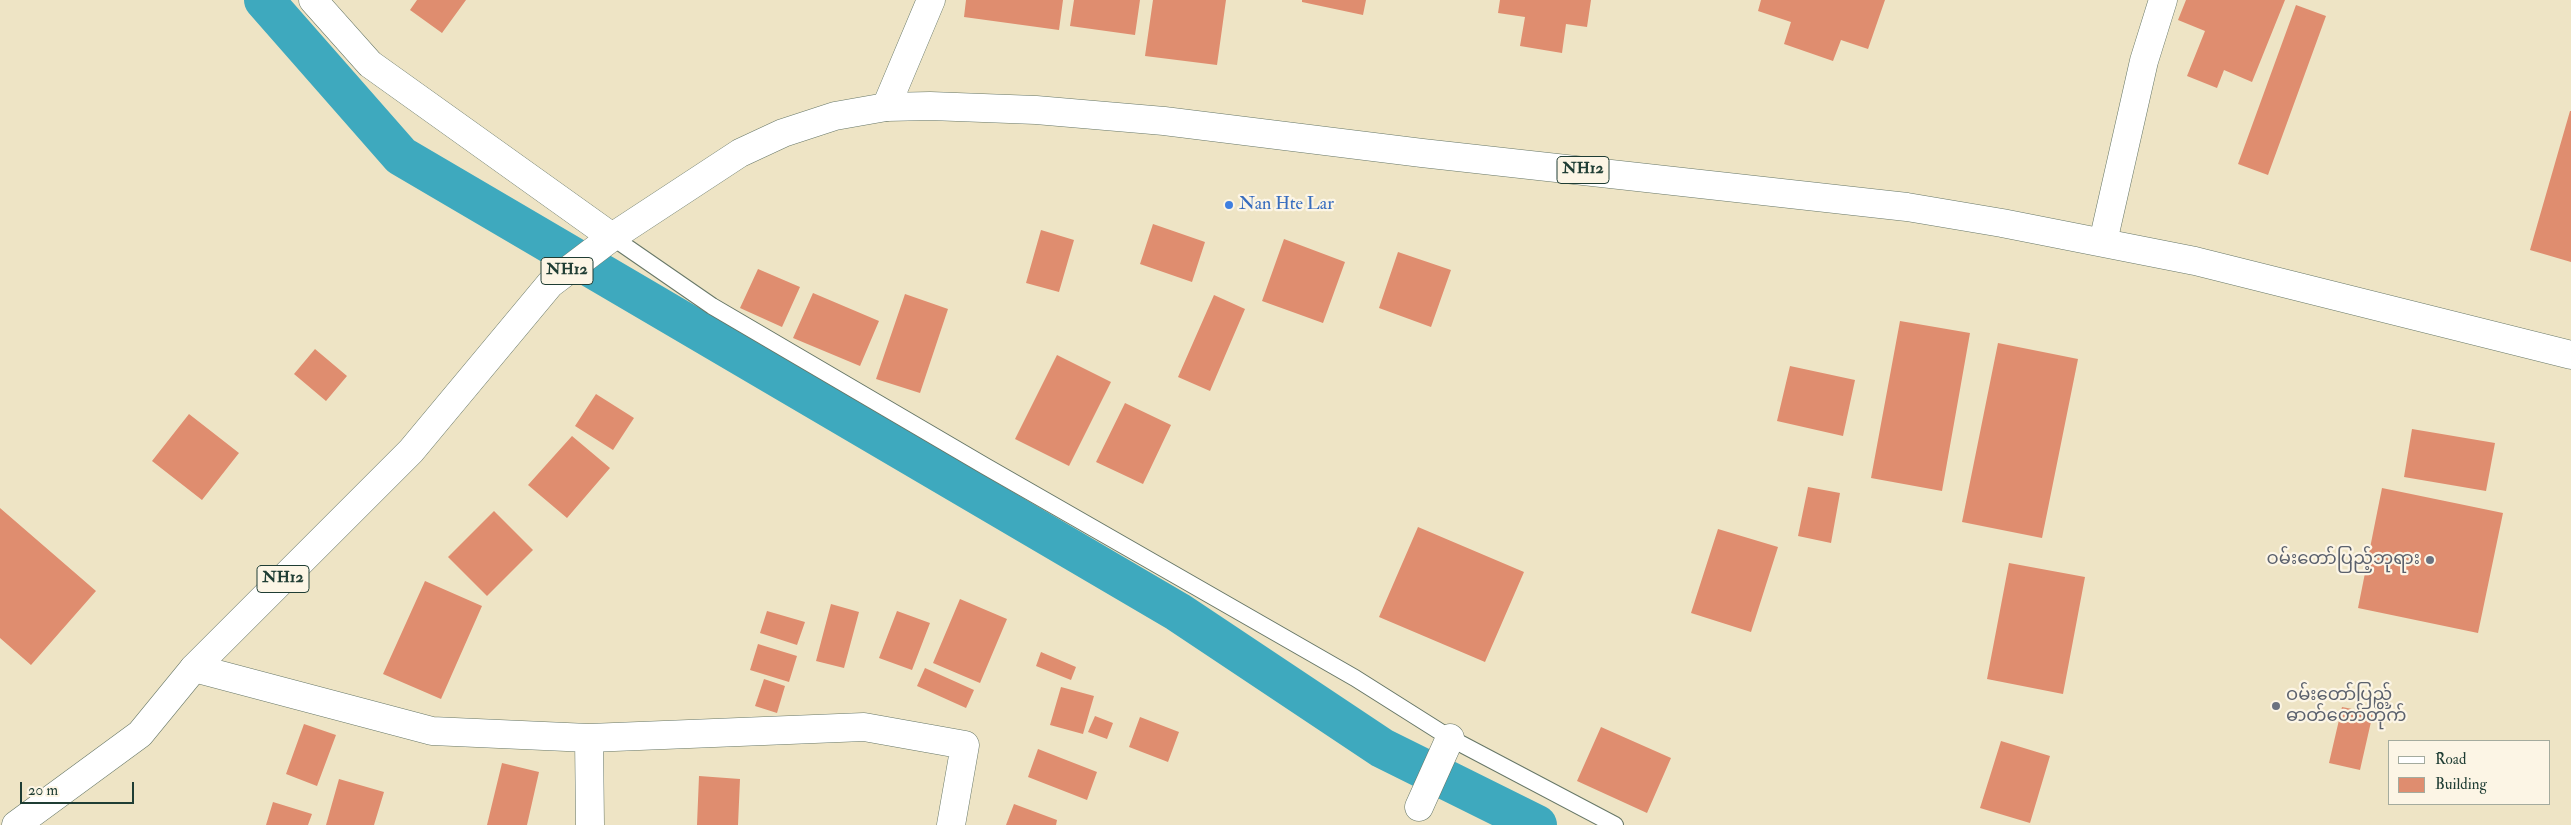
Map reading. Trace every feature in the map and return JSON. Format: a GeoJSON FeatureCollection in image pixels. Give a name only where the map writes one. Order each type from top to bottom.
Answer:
{"type":"FeatureCollection","features":[{"type":"Feature","properties":{"kind":"main road"},"geometry":{"type":"LineString","coordinates":[[313,0],[370,64],[612,237]]}},
{"type":"Feature","properties":{"kind":"main road"},"geometry":{"type":"LineString","coordinates":[[886,107],[931,0]]}},
{"type":"Feature","properties":{"kind":"main road"},"geometry":{"type":"LineString","coordinates":[[2103,242],[2144,61],[2163,0]]}},
{"type":"Feature","properties":{"kind":"main road","name":"NH12"},"geometry":{"type":"LineString","coordinates":[[16,825],[140,734],[194,668],[411,451],[527,309],[550,284],[612,237],[740,153],[774,137],[835,116],[886,107],[984,107],[1164,121],[1422,153],[1907,207],[2103,242],[2195,261],[2571,355]]}},
{"type":"Feature","properties":{"kind":"main road"},"geometry":{"type":"LineString","coordinates":[[194,668],[432,731],[589,738],[864,726],[965,745],[951,825]]}},
{"type":"Feature","properties":{"kind":"main road"},"geometry":{"type":"LineString","coordinates":[[589,738],[590,825]]}},
{"type":"Feature","properties":{"kind":"main road"},"geometry":{"type":"LineString","coordinates":[[1419,807],[1450,738]]}},
{"type":"Feature","properties":{"kind":"lane"},"geometry":{"type":"LineString","coordinates":[[612,237],[712,306],[985,466],[1355,678],[1450,738],[1615,825]]}},
{"type":"Feature","properties":{"kind":"building"},"geometry":{"type":"Polygon","coordinates":[[[417,0],[466,0],[442,33],[410,10],[417,0]]]}},
{"type":"Feature","properties":{"kind":"building"},"geometry":{"type":"Polygon","coordinates":[[[966,0],[1063,0],[1059,30],[964,17],[966,0]]]}},
{"type":"Feature","properties":{"kind":"building"},"geometry":{"type":"Polygon","coordinates":[[[1074,0],[1140,0],[1135,35],[1070,26],[1074,0]]]}},
{"type":"Feature","properties":{"kind":"building"},"geometry":{"type":"Polygon","coordinates":[[[1153,0],[1226,0],[1217,65],[1145,56],[1153,0]]]}},
{"type":"Feature","properties":{"kind":"building"},"geometry":{"type":"Polygon","coordinates":[[[1302,0],[1366,0],[1363,15],[1302,2],[1302,0]]]}},
{"type":"Feature","properties":{"kind":"building"},"geometry":{"type":"Polygon","coordinates":[[[1500,0],[1591,0],[1587,27],[1566,24],[1562,53],[1520,46],[1525,17],[1498,13],[1500,0]]]}},
{"type":"Feature","properties":{"kind":"building"},"geometry":{"type":"Polygon","coordinates":[[[1761,0],[1885,0],[1868,49],[1841,40],[1833,61],[1784,44],[1791,22],[1758,11],[1761,0]]]}},
{"type":"Feature","properties":{"kind":"building"},"geometry":{"type":"Polygon","coordinates":[[[2186,0],[2285,0],[2252,82],[2224,70],[2217,88],[2187,76],[2205,31],[2178,20],[2186,0]]]}},
{"type":"Feature","properties":{"kind":"building"},"geometry":{"type":"Polygon","coordinates":[[[2296,5],[2326,16],[2268,175],[2238,164],[2296,5]]]}},
{"type":"Feature","properties":{"kind":"building"},"geometry":{"type":"Polygon","coordinates":[[[2571,111],[2571,262],[2530,250],[2571,111]]]}},
{"type":"Feature","properties":{"kind":"building"},"geometry":{"type":"Polygon","coordinates":[[[1153,224],[1205,242],[1192,282],[1140,264],[1153,224]]]}},
{"type":"Feature","properties":{"kind":"building"},"geometry":{"type":"Polygon","coordinates":[[[1041,230],[1074,240],[1059,292],[1026,283],[1041,230]]]}},
{"type":"Feature","properties":{"kind":"building"},"geometry":{"type":"Polygon","coordinates":[[[1284,239],[1345,262],[1323,323],[1262,301],[1284,239]]]}},
{"type":"Feature","properties":{"kind":"building"},"geometry":{"type":"Polygon","coordinates":[[[1398,252],[1451,270],[1431,327],[1379,308],[1398,252]]]}},
{"type":"Feature","properties":{"kind":"building"},"geometry":{"type":"Polygon","coordinates":[[[758,269],[800,287],[782,327],[740,308],[758,269]]]}},
{"type":"Feature","properties":{"kind":"building"},"geometry":{"type":"Polygon","coordinates":[[[813,293],[879,321],[860,366],[793,338],[813,293]]]}},
{"type":"Feature","properties":{"kind":"building"},"geometry":{"type":"Polygon","coordinates":[[[905,294],[948,309],[920,393],[876,379],[905,294]]]}},
{"type":"Feature","properties":{"kind":"building"},"geometry":{"type":"Polygon","coordinates":[[[1214,295],[1245,309],[1210,391],[1178,377],[1214,295]]]}},
{"type":"Feature","properties":{"kind":"building"},"geometry":{"type":"Polygon","coordinates":[[[1900,321],[1970,333],[1942,491],[1871,478],[1900,321]]]}},
{"type":"Feature","properties":{"kind":"building"},"geometry":{"type":"Polygon","coordinates":[[[1998,343],[2078,359],[2042,538],[1962,522],[1998,343]]]}},
{"type":"Feature","properties":{"kind":"building"},"geometry":{"type":"Polygon","coordinates":[[[315,349],[347,376],[326,401],[294,374],[315,349]]]}},
{"type":"Feature","properties":{"kind":"building"},"geometry":{"type":"Polygon","coordinates":[[[1057,355],[1111,382],[1069,466],[1015,439],[1057,355]]]}},
{"type":"Feature","properties":{"kind":"building"},"geometry":{"type":"Polygon","coordinates":[[[1790,366],[1855,380],[1843,436],[1777,421],[1790,366]]]}},
{"type":"Feature","properties":{"kind":"building"},"geometry":{"type":"Polygon","coordinates":[[[596,394],[634,418],[613,450],[575,426],[596,394]]]}},
{"type":"Feature","properties":{"kind":"building"},"geometry":{"type":"Polygon","coordinates":[[[1125,403],[1171,425],[1143,484],[1096,462],[1125,403]]]}},
{"type":"Feature","properties":{"kind":"building"},"geometry":{"type":"Polygon","coordinates":[[[189,414],[239,453],[202,500],[152,461],[189,414]]]}},
{"type":"Feature","properties":{"kind":"building"},"geometry":{"type":"Polygon","coordinates":[[[2412,429],[2495,443],[2486,491],[2404,477],[2412,429]]]}},
{"type":"Feature","properties":{"kind":"building"},"geometry":{"type":"Polygon","coordinates":[[[572,436],[610,468],[567,518],[528,485],[572,436]]]}},
{"type":"Feature","properties":{"kind":"building"},"geometry":{"type":"Polygon","coordinates":[[[1808,487],[1840,493],[1831,543],[1798,536],[1808,487]]]}},
{"type":"Feature","properties":{"kind":"building","name":"ဝမ်းတော်ပြည့်ဘုရား"},"geometry":{"type":"Polygon","coordinates":[[[2382,488],[2503,513],[2478,633],[2358,608],[2382,488]]]}},
{"type":"Feature","properties":{"kind":"building"},"geometry":{"type":"Polygon","coordinates":[[[0,508],[96,591],[31,665],[0,638],[0,508]]]}},
{"type":"Feature","properties":{"kind":"building"},"geometry":{"type":"Polygon","coordinates":[[[494,511],[533,550],[487,596],[448,557],[494,511]]]}},
{"type":"Feature","properties":{"kind":"building"},"geometry":{"type":"Polygon","coordinates":[[[1418,527],[1524,572],[1485,662],[1379,617],[1418,527]]]}},
{"type":"Feature","properties":{"kind":"building"},"geometry":{"type":"Polygon","coordinates":[[[1718,529],[1778,547],[1751,632],[1691,613],[1718,529]]]}},
{"type":"Feature","properties":{"kind":"building"},"geometry":{"type":"Polygon","coordinates":[[[2009,563],[2085,577],[2063,694],[1987,679],[2009,563]]]}},
{"type":"Feature","properties":{"kind":"building"},"geometry":{"type":"Polygon","coordinates":[[[425,581],[482,606],[441,699],[383,674],[425,581]]]}},
{"type":"Feature","properties":{"kind":"building"},"geometry":{"type":"Polygon","coordinates":[[[960,599],[1007,619],[980,683],[933,663],[960,599]]]}},
{"type":"Feature","properties":{"kind":"building"},"geometry":{"type":"Polygon","coordinates":[[[831,604],[859,612],[844,668],[816,661],[831,604]]]}},
{"type":"Feature","properties":{"kind":"building"},"geometry":{"type":"Polygon","coordinates":[[[767,611],[805,622],[797,645],[760,633],[767,611]]]}},
{"type":"Feature","properties":{"kind":"building"},"geometry":{"type":"Polygon","coordinates":[[[897,611],[930,623],[912,670],[879,658],[897,611]]]}},
{"type":"Feature","properties":{"kind":"building"},"geometry":{"type":"Polygon","coordinates":[[[758,644],[797,656],[789,682],[750,670],[758,644]]]}},
{"type":"Feature","properties":{"kind":"building"},"geometry":{"type":"Polygon","coordinates":[[[1041,652],[1076,667],[1071,680],[1036,666],[1041,652]]]}},
{"type":"Feature","properties":{"kind":"building"},"geometry":{"type":"Polygon","coordinates":[[[925,668],[974,690],[966,708],[917,686],[925,668]]]}},
{"type":"Feature","properties":{"kind":"building"},"geometry":{"type":"Polygon","coordinates":[[[764,679],[785,686],[777,713],[755,706],[764,679]]]}},
{"type":"Feature","properties":{"kind":"building"},"geometry":{"type":"Polygon","coordinates":[[[1061,687],[1094,696],[1083,734],[1050,725],[1061,687]]]}},
{"type":"Feature","properties":{"kind":"building"},"geometry":{"type":"Polygon","coordinates":[[[2342,707],[2373,713],[2360,770],[2329,763],[2342,707]]]}},
{"type":"Feature","properties":{"kind":"building"},"geometry":{"type":"Polygon","coordinates":[[[1095,716],[1113,723],[1107,739],[1088,732],[1095,716]]]}},
{"type":"Feature","properties":{"kind":"building"},"geometry":{"type":"Polygon","coordinates":[[[1140,717],[1179,732],[1168,762],[1129,747],[1140,717]]]}},
{"type":"Feature","properties":{"kind":"building"},"geometry":{"type":"Polygon","coordinates":[[[304,724],[336,735],[317,786],[286,774],[304,724]]]}},
{"type":"Feature","properties":{"kind":"building"},"geometry":{"type":"Polygon","coordinates":[[[1601,727],[1671,758],[1647,813],[1577,781],[1601,727]]]}},
{"type":"Feature","properties":{"kind":"building"},"geometry":{"type":"Polygon","coordinates":[[[2001,741],[2050,756],[2030,823],[1980,808],[2001,741]]]}},
{"type":"Feature","properties":{"kind":"building"},"geometry":{"type":"Polygon","coordinates":[[[1038,749],[1097,772],[1087,800],[1028,777],[1038,749]]]}},
{"type":"Feature","properties":{"kind":"building"},"geometry":{"type":"Polygon","coordinates":[[[502,763],[539,772],[527,825],[487,825],[502,763]]]}},
{"type":"Feature","properties":{"kind":"building"},"geometry":{"type":"Polygon","coordinates":[[[699,776],[740,779],[738,825],[697,825],[699,776]]]}},
{"type":"Feature","properties":{"kind":"building"},"geometry":{"type":"Polygon","coordinates":[[[339,779],[384,792],[374,825],[326,825],[339,779]]]}},
{"type":"Feature","properties":{"kind":"building"},"geometry":{"type":"Polygon","coordinates":[[[273,802],[312,814],[308,825],[266,825],[273,802]]]}},
{"type":"Feature","properties":{"kind":"building"},"geometry":{"type":"Polygon","coordinates":[[[1014,804],[1057,820],[1056,825],[1006,825],[1014,804]]]}},
{"type":"Feature","properties":{"kind":"waterway"},"geometry":{"type":"LineString","coordinates":[[264,0],[401,156],[1178,612],[1382,748],[1537,825]]}},
{"type":"Feature","properties":{"kind":"place","name":"Nan Hte Lar"},"geometry":{"type":"Point","coordinates":[1229,205]}},
{"type":"Feature","properties":{"kind":"place","name":"ဝမ်းတော်ပြည့်ဘုရား"},"geometry":{"type":"Point","coordinates":[2430,560]}},
{"type":"Feature","properties":{"kind":"place","name":"ဝမ်းတော်ပြည့် ဓာတ်တော်တိုက်"},"geometry":{"type":"Point","coordinates":[2276,706]}}]}
